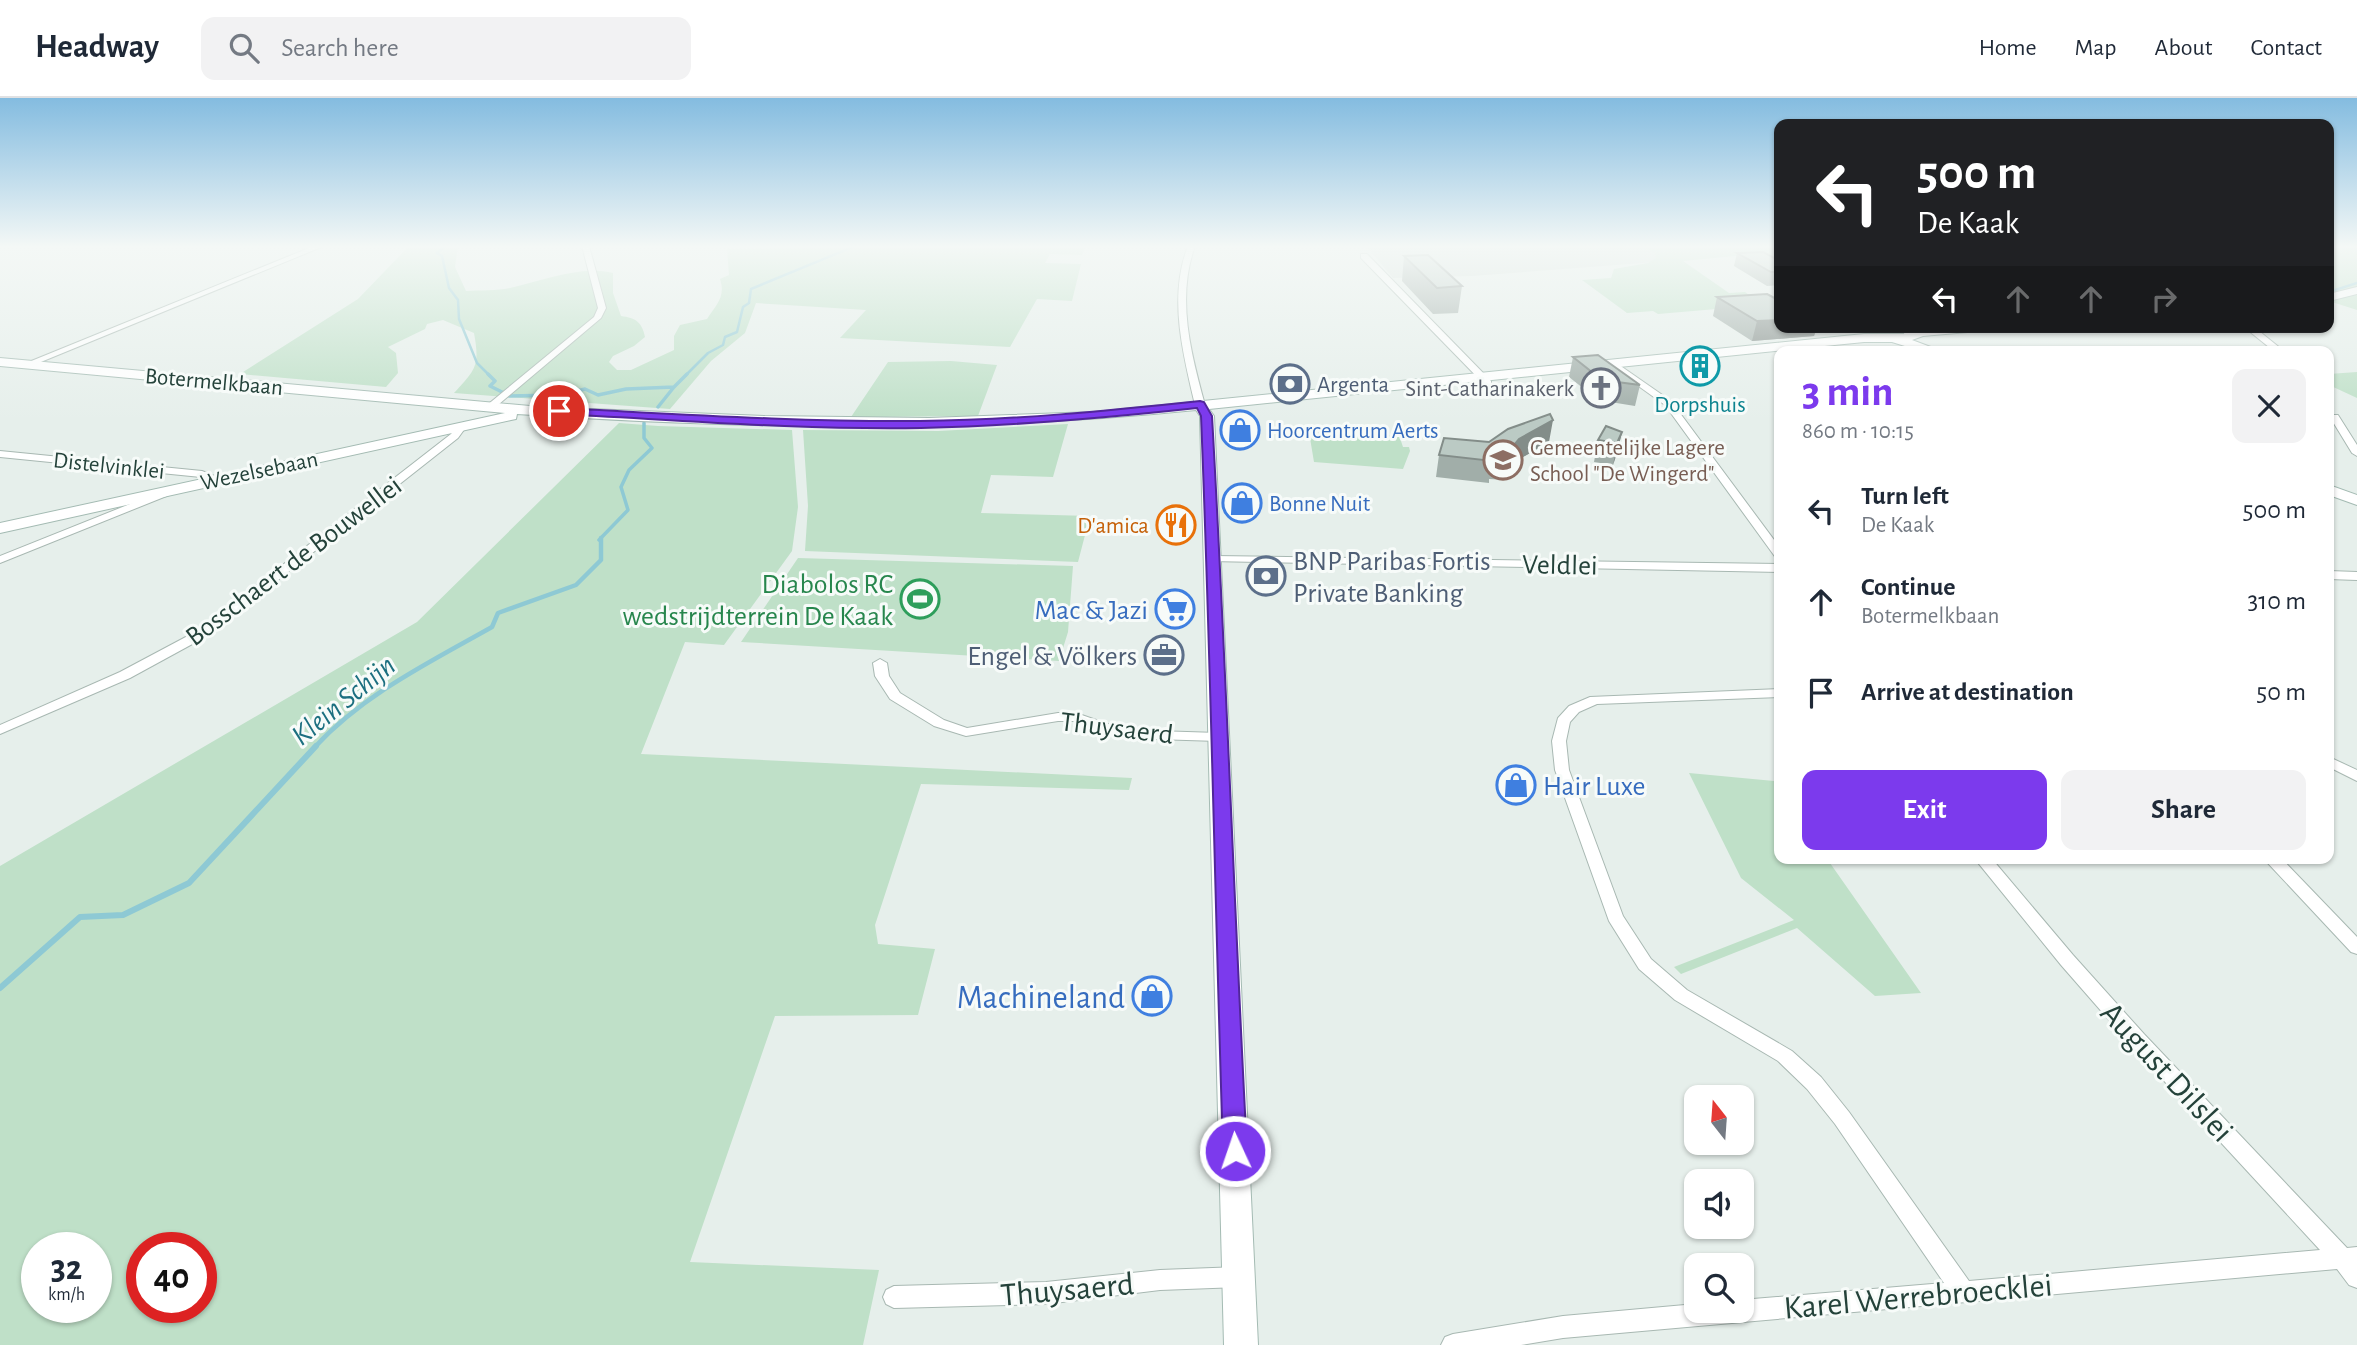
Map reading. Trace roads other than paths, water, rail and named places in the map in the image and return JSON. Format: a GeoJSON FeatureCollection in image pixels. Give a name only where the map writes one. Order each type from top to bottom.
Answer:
{"type":"FeatureCollection","features":[{"type":"Feature","properties":{"kind":"main road"},"geometry":{"type":"LineString","coordinates":[[1916,344],[1957,333]]}},
{"type":"Feature","properties":{"kind":"main road","name":"Botermelkbaan"},"geometry":{"type":"LineString","coordinates":[[1783,346],[1864,338],[1891,338],[1916,344]]}},
{"type":"Feature","properties":{"kind":"main road","name":"Botermelkbaan"},"geometry":{"type":"LineString","coordinates":[[492,406],[519,412],[799,423],[921,424],[1072,417],[1483,380],[1612,363],[1774,347]]}},
{"type":"Feature","properties":{"kind":"main road","name":"Botermelkbaan"},"geometry":{"type":"LineString","coordinates":[[0,362],[586,414]]}},
{"type":"Feature","properties":{"kind":"main road"},"geometry":{"type":"LineString","coordinates":[[1200,405],[1207,416],[1241,1345]]}},
{"type":"Feature","properties":{"kind":"main road","name":"Wezelsebaan"},"geometry":{"type":"LineString","coordinates":[[0,528],[217,478],[507,417],[519,412]]}},
{"type":"Feature","properties":{"kind":"main road"},"geometry":{"type":"LineString","coordinates":[[2334,492],[2357,500]]}},
{"type":"Feature","properties":{"kind":"street"},"geometry":{"type":"LineString","coordinates":[[28,364],[177,304]]}},
{"type":"Feature","properties":{"kind":"street"},"geometry":{"type":"LineString","coordinates":[[492,406],[597,318],[601,304]]}},
{"type":"Feature","properties":{"kind":"street"},"geometry":{"type":"LineString","coordinates":[[1182,304],[1191,369],[1200,405]]}},
{"type":"Feature","properties":{"kind":"street"},"geometry":{"type":"LineString","coordinates":[[1411,304],[1483,380]]}},
{"type":"Feature","properties":{"kind":"street"},"geometry":{"type":"LineString","coordinates":[[2256,333],[2273,346]]}},
{"type":"Feature","properties":{"kind":"street"},"geometry":{"type":"LineString","coordinates":[[1612,363],[1668,402],[1774,548]]}},
{"type":"Feature","properties":{"kind":"street"},"geometry":{"type":"LineString","coordinates":[[2335,417],[2357,453]]}},
{"type":"Feature","properties":{"kind":"street","name":"Bosschaert de Bouwellei"},"geometry":{"type":"LineString","coordinates":[[0,730],[125,675],[203,633],[444,444],[461,427]]}},
{"type":"Feature","properties":{"kind":"street","name":"Distelvinklei"},"geometry":{"type":"LineString","coordinates":[[0,454],[202,474],[217,478]]}},
{"type":"Feature","properties":{"kind":"street"},"geometry":{"type":"LineString","coordinates":[[0,560],[149,501],[175,488]]}},
{"type":"Feature","properties":{"kind":"street","name":"Veldlei"},"geometry":{"type":"LineString","coordinates":[[1213,559],[1774,568]]}},
{"type":"Feature","properties":{"kind":"street"},"geometry":{"type":"LineString","coordinates":[[2334,575],[2357,576]]}},
{"type":"Feature","properties":{"kind":"street","name":"Thuysaerd"},"geometry":{"type":"LineString","coordinates":[[880,663],[882,676],[895,696],[939,723],[966,732],[1058,717],[1076,717],[1123,734],[1218,737]]}},
{"type":"Feature","properties":{"kind":"street"},"geometry":{"type":"LineString","coordinates":[[1774,693],[1595,700],[1574,709],[1563,722],[1559,741],[1562,770],[1615,917],[1645,964],[1681,995],[1785,1056],[1814,1083],[1842,1118],[1963,1292]]}},
{"type":"Feature","properties":{"kind":"street"},"geometry":{"type":"LineString","coordinates":[[2334,764],[2357,776]]}},
{"type":"Feature","properties":{"kind":"street","name":"August Dilslei"},"geometry":{"type":"LineString","coordinates":[[1987,864],[2137,1039],[2350,1258],[2357,1278]]}},
{"type":"Feature","properties":{"kind":"street"},"geometry":{"type":"LineString","coordinates":[[2277,864],[2357,948]]}},
{"type":"Feature","properties":{"kind":"street","name":"Karel Werrebroecklei"},"geometry":{"type":"LineString","coordinates":[[1453,1345],[1563,1327],[2350,1258]]}},
{"type":"Feature","properties":{"kind":"street","name":"Thuysaerd"},"geometry":{"type":"LineString","coordinates":[[894,1297],[1046,1293],[1160,1280],[1239,1277]]}},
{"type":"Feature","properties":{"kind":"waterway","name":"Klein Schijn"},"geometry":{"type":"LineString","coordinates":[[458,304],[459,319],[477,363],[495,381],[490,386],[504,393]]}},
{"type":"Feature","properties":{"kind":"waterway"},"geometry":{"type":"LineString","coordinates":[[674,387],[708,353],[723,345],[725,337],[737,332],[743,307],[747,304]]}},
{"type":"Feature","properties":{"kind":"waterway","name":"Klein Schijn"},"geometry":{"type":"LineString","coordinates":[[509,396],[561,395],[585,389],[598,395],[626,389],[674,387]]}},
{"type":"Feature","properties":{"kind":"waterway","name":"Klein Schijn"},"geometry":{"type":"LineString","coordinates":[[658,407],[674,387]]}},
{"type":"Feature","properties":{"kind":"waterway","name":"Klein Schijn"},"geometry":{"type":"LineString","coordinates":[[599,540],[628,510],[621,487],[629,470],[652,448],[644,438],[644,423]]}},
{"type":"Feature","properties":{"kind":"waterway","name":"Klein Schijn"},"geometry":{"type":"LineString","coordinates":[[316,746],[376,695],[492,627],[498,613],[576,585],[601,560],[601,538]]}},
{"type":"Feature","properties":{"kind":"waterway","name":"Klein Schijn"},"geometry":{"type":"LineString","coordinates":[[0,988],[80,917],[123,915],[189,883],[316,746]]}},
{"type":"Feature","properties":{"kind":"place","name":"Dorpshuis"},"geometry":{"type":"Point","coordinates":[1700,366]}},
{"type":"Feature","properties":{"kind":"place","name":"Argenta"},"geometry":{"type":"Point","coordinates":[1290,384]}},
{"type":"Feature","properties":{"kind":"place","name":"Sint-Catharinakerk"},"geometry":{"type":"Point","coordinates":[1601,388]}},
{"type":"Feature","properties":{"kind":"place","name":"Hoorcentrum Aerts"},"geometry":{"type":"Point","coordinates":[1240,430]}},
{"type":"Feature","properties":{"kind":"place","name":"Gemeentelijke Lagere School \"De Wingerd\""},"geometry":{"type":"Point","coordinates":[1503,460]}},
{"type":"Feature","properties":{"kind":"place","name":"Bonne Nuit"},"geometry":{"type":"Point","coordinates":[1242,503]}},
{"type":"Feature","properties":{"kind":"place","name":"D'amica"},"geometry":{"type":"Point","coordinates":[1176,525]}},
{"type":"Feature","properties":{"kind":"place","name":"BNP Paribas Fortis Private Banking"},"geometry":{"type":"Point","coordinates":[1266,576]}},
{"type":"Feature","properties":{"kind":"place","name":"Diabolos RC wedstrijdterrein De Kaak"},"geometry":{"type":"Point","coordinates":[920,599]}},
{"type":"Feature","properties":{"kind":"place","name":"Mac & Jazi"},"geometry":{"type":"Point","coordinates":[1175,609]}},
{"type":"Feature","properties":{"kind":"place","name":"Engel & Völkers"},"geometry":{"type":"Point","coordinates":[1164,655]}},
{"type":"Feature","properties":{"kind":"place","name":"Hair Luxe"},"geometry":{"type":"Point","coordinates":[1516,785]}},
{"type":"Feature","properties":{"kind":"place","name":"Machineland"},"geometry":{"type":"Point","coordinates":[1152,996]}}]}
